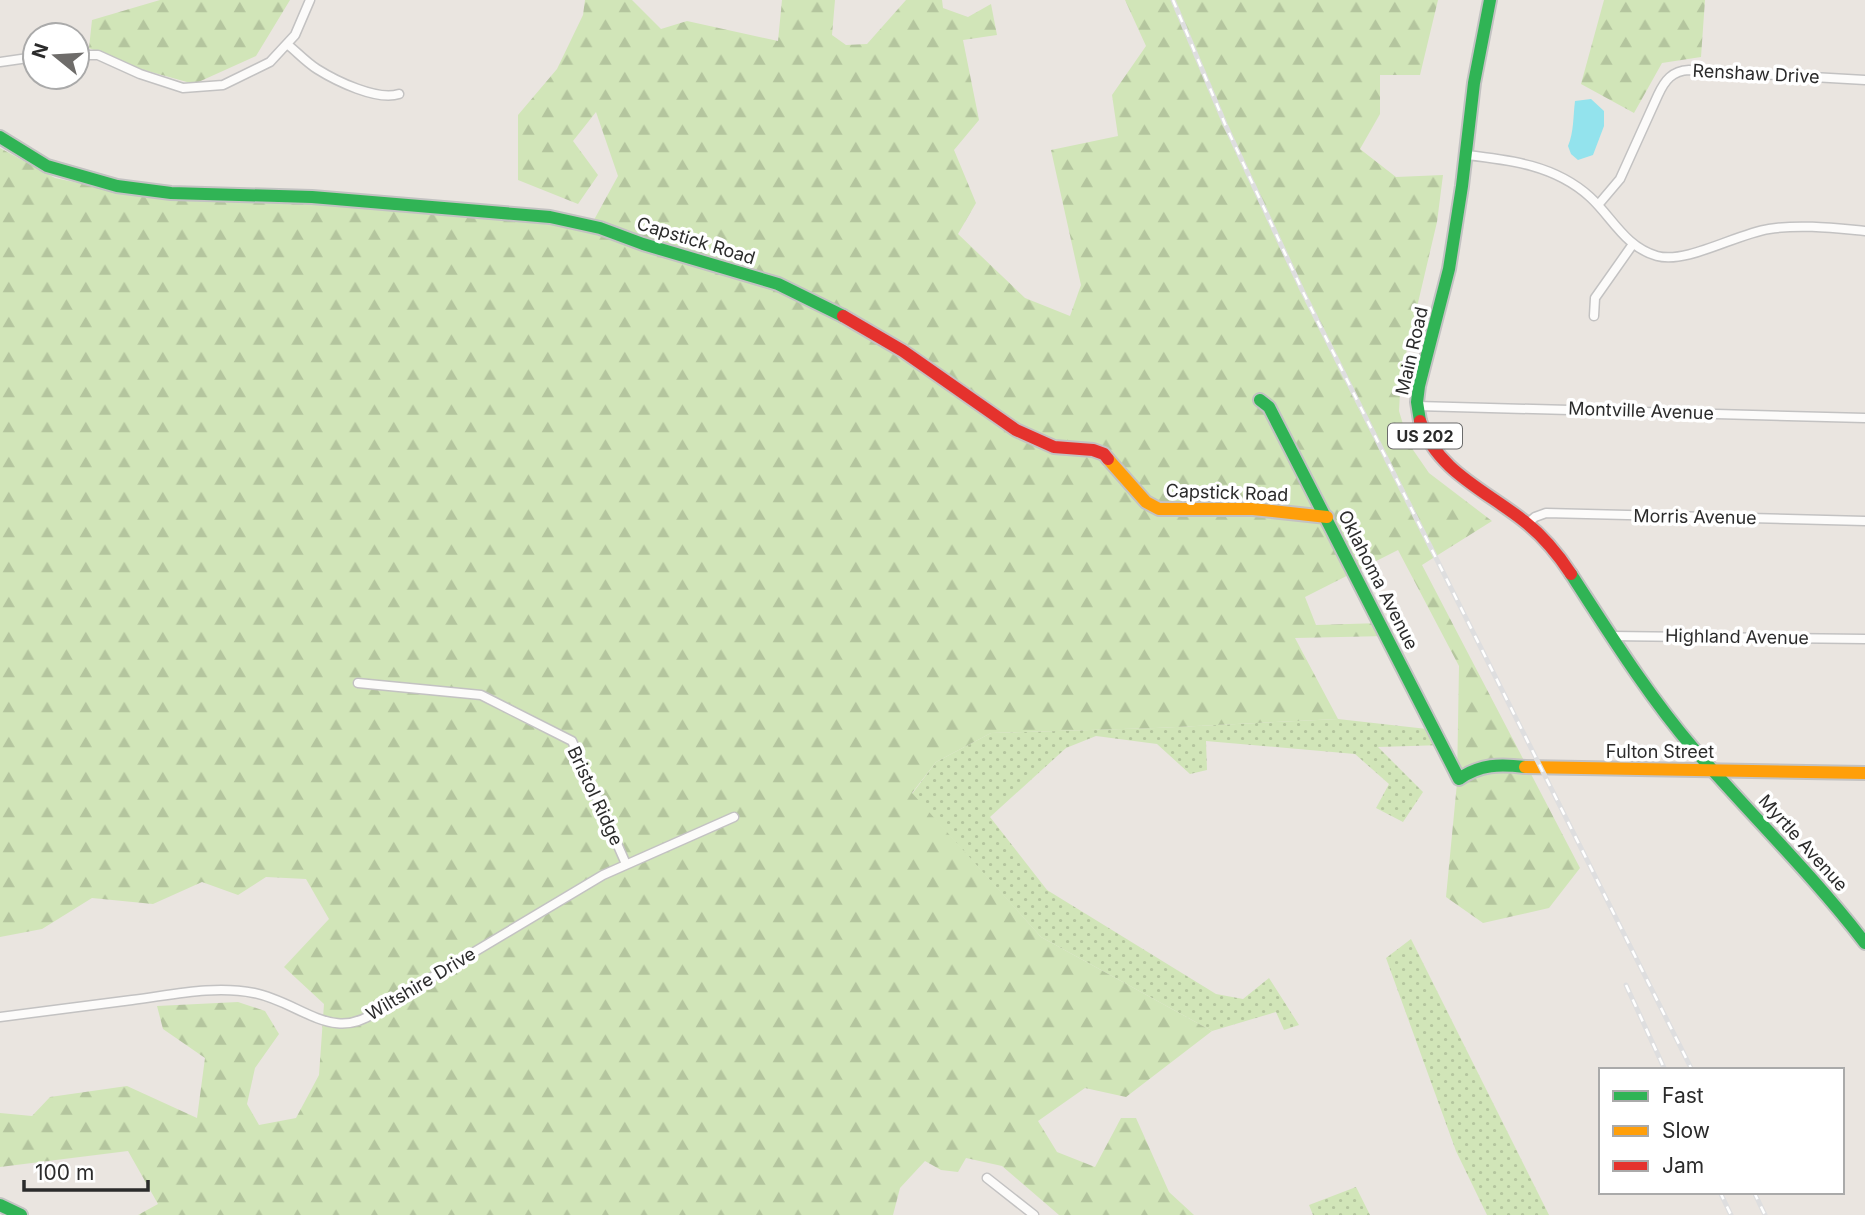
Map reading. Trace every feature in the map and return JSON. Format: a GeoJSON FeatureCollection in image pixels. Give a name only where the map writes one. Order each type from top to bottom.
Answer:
{"type":"FeatureCollection","features":[{"type":"Feature","properties":{"kind":"street"},"geometry":{"type":"LineString","coordinates":[[91,55],[99,55],[140,74],[183,88],[223,85],[270,62],[295,35],[310,0]]}},
{"type":"Feature","properties":{"kind":"street","name":"Main Road"},"geometry":{"type":"LineString","coordinates":[[1490,0],[1474,82],[1466,155],[1445,287],[1417,393],[1417,406],[1424,434],[1447,464],[1471,485],[1528,523],[1553,550],[1655,700],[1712,769]]}},
{"type":"Feature","properties":{"kind":"street"},"geometry":{"type":"LineString","coordinates":[[287,44],[316,68],[357,89],[389,97],[398,94]]}},
{"type":"Feature","properties":{"kind":"street"},"geometry":{"type":"LineString","coordinates":[[0,62],[21,59]]}},
{"type":"Feature","properties":{"kind":"street","name":"Renshaw Drive"},"geometry":{"type":"LineString","coordinates":[[1598,205],[1620,179],[1664,82],[1678,72],[1689,70],[1865,80]]}},
{"type":"Feature","properties":{"kind":"street","name":"Capstick Road"},"geometry":{"type":"LineString","coordinates":[[0,136],[47,166],[85,179],[143,190],[312,197],[550,217],[600,228],[643,244],[778,284],[845,317],[903,351],[1016,430],[1054,447],[1093,450],[1104,454],[1146,502],[1159,509],[1253,509],[1327,517]]}},
{"type":"Feature","properties":{"kind":"street"},"geometry":{"type":"LineString","coordinates":[[1466,155],[1511,160],[1550,172],[1580,189],[1633,244],[1655,255],[1672,257],[1689,254],[1767,229],[1801,227],[1865,231]]}},
{"type":"Feature","properties":{"kind":"street"},"geometry":{"type":"LineString","coordinates":[[1594,316],[1595,298],[1633,244]]}},
{"type":"Feature","properties":{"kind":"street","name":"Oklahoma Avenue"},"geometry":{"type":"LineString","coordinates":[[1260,400],[1269,408],[1327,517],[1459,779]]}},
{"type":"Feature","properties":{"kind":"street","name":"Montville Avenue"},"geometry":{"type":"LineString","coordinates":[[1417,406],[1865,418]]}},
{"type":"Feature","properties":{"kind":"street","name":"Morris Avenue"},"geometry":{"type":"LineString","coordinates":[[1528,523],[1546,513],[1865,521]]}},
{"type":"Feature","properties":{"kind":"street","name":"Highland Avenue"},"geometry":{"type":"LineString","coordinates":[[1610,636],[1865,639]]}},
{"type":"Feature","properties":{"kind":"street","name":"Bristol Ridge"},"geometry":{"type":"LineString","coordinates":[[358,683],[481,695],[572,741],[626,864]]}},
{"type":"Feature","properties":{"kind":"street","name":"Fulton Street"},"geometry":{"type":"LineString","coordinates":[[1459,779],[1474,768],[1491,764],[1555,769],[1865,773]]}},
{"type":"Feature","properties":{"kind":"street","name":"Myrtle Avenue"},"geometry":{"type":"LineString","coordinates":[[1712,769],[1844,915],[1865,943]]}},
{"type":"Feature","properties":{"kind":"street","name":"Wiltshire Drive"},"geometry":{"type":"LineString","coordinates":[[0,1017],[187,992],[216,991],[256,994],[327,1023],[356,1022],[592,881],[734,817]]}},
{"type":"Feature","properties":{"kind":"street"},"geometry":{"type":"LineString","coordinates":[[987,1178],[1034,1215]]}},
{"type":"Feature","properties":{"kind":"street"},"geometry":{"type":"LineString","coordinates":[[0,1205],[21,1215]]}},
{"type":"Feature","properties":{"kind":"green space"},"geometry":{"type":"Polygon","coordinates":[[[160,0],[290,0],[256,56],[194,84],[137,68],[91,49],[92,20],[160,0]]]}},
{"type":"Feature","properties":{"kind":"green space"},"geometry":{"type":"Polygon","coordinates":[[[585,0],[632,0],[661,29],[687,21],[778,41],[782,0],[835,0],[832,35],[846,45],[867,44],[906,0],[942,0],[943,8],[968,17],[991,4],[997,35],[963,40],[979,120],[954,150],[976,203],[958,234],[1025,298],[1070,316],[1081,285],[1051,150],[1118,136],[1112,95],[1146,46],[1125,0],[1438,0],[1420,75],[1380,75],[1380,114],[1360,149],[1396,177],[1443,175],[1437,222],[1401,375],[1399,411],[1409,444],[1429,473],[1492,521],[1422,565],[1580,868],[1549,908],[1483,923],[1446,897],[1457,783],[1459,666],[1398,550],[1305,597],[1316,625],[1381,623],[1387,636],[1295,638],[1338,719],[991,733],[936,762],[912,793],[1041,937],[1212,1031],[1126,1097],[1085,1088],[1038,1121],[1057,1152],[1095,1167],[1121,1118],[1136,1118],[1169,1192],[1194,1215],[1059,1215],[1002,1166],[966,1158],[958,1172],[941,1170],[925,1161],[900,1188],[893,1215],[138,1215],[158,1204],[128,1151],[0,1167],[0,1113],[32,1116],[50,1097],[127,1086],[197,1118],[205,1058],[163,1029],[157,1006],[238,1002],[265,1011],[279,1034],[255,1068],[247,1104],[259,1125],[296,1118],[319,1075],[324,1004],[284,967],[329,919],[306,879],[266,877],[238,895],[202,882],[153,904],[92,898],[42,929],[0,937],[0,148],[55,178],[125,193],[295,196],[589,229],[618,176],[596,112],[573,141],[598,175],[578,204],[518,180],[518,115],[557,69],[583,15],[585,0]]]}},
{"type":"Feature","properties":{"kind":"green space"},"geometry":{"type":"Polygon","coordinates":[[[1604,0],[1705,0],[1701,57],[1662,63],[1634,113],[1581,84],[1604,0]]]}},
{"type":"Feature","properties":{"kind":"green space"},"geometry":{"type":"Polygon","coordinates":[[[1338,719],[1436,730],[1443,745],[1378,747],[1423,792],[1403,822],[1376,808],[1389,784],[1355,754],[1206,741],[1207,770],[1190,774],[1157,744],[1096,736],[1066,748],[990,817],[1047,890],[1216,994],[1243,999],[1269,978],[1299,1025],[1284,1030],[1276,1012],[1212,1031],[1041,937],[912,794],[936,762],[991,733],[1338,719]]]}},
{"type":"Feature","properties":{"kind":"green space"},"geometry":{"type":"Polygon","coordinates":[[[1411,939],[1549,1215],[1487,1215],[1456,1151],[1386,958],[1411,939]]]}},
{"type":"Feature","properties":{"kind":"green space"},"geometry":{"type":"Polygon","coordinates":[[[1356,1187],[1370,1215],[1313,1215],[1309,1205],[1356,1187]]]}},
{"type":"Feature","properties":{"kind":"water"},"geometry":{"type":"Polygon","coordinates":[[[1591,99],[1604,111],[1604,126],[1593,155],[1578,160],[1571,154],[1568,146],[1575,101],[1591,99]]]}},
{"type":"Feature","properties":{"kind":"railway"},"geometry":{"type":"LineString","coordinates":[[1173,0],[1225,124],[1302,290],[1691,1068]]}},
{"type":"Feature","properties":{"kind":"railway"},"geometry":{"type":"LineString","coordinates":[[1626,985],[1664,1068]]}},
{"type":"Feature","properties":{"kind":"railway"},"geometry":{"type":"LineString","coordinates":[[1721,1194],[1731,1215]]}},
{"type":"Feature","properties":{"kind":"railway"},"geometry":{"type":"LineString","coordinates":[[1755,1194],[1765,1215]]}},
{"type":"Feature","properties":{"kind":"traffic: fast"},"geometry":{"type":"LineString","coordinates":[[1420,421],[1417,402],[1419,386],[1449,269],[1474,83],[1490,0]]}},
{"type":"Feature","properties":{"kind":"traffic: fast"},"geometry":{"type":"LineString","coordinates":[[0,137],[47,166],[117,186],[171,193],[312,197],[550,217],[600,228],[643,244],[778,284],[843,316]]}},
{"type":"Feature","properties":{"kind":"traffic: fast"},"geometry":{"type":"LineString","coordinates":[[1260,400],[1269,407],[1459,779],[1475,770],[1490,766],[1525,767]]}},
{"type":"Feature","properties":{"kind":"traffic: fast"},"geometry":{"type":"LineString","coordinates":[[1571,574],[1629,663],[1676,727],[1865,943]]}},
{"type":"Feature","properties":{"kind":"traffic: fast"},"geometry":{"type":"LineString","coordinates":[[0,1205],[21,1215]]}},
{"type":"Feature","properties":{"kind":"traffic: slow"},"geometry":{"type":"LineString","coordinates":[[1108,459],[1146,502],[1159,509],[1253,509],[1327,517]]}},
{"type":"Feature","properties":{"kind":"traffic: slow"},"geometry":{"type":"LineString","coordinates":[[1525,767],[1865,773]]}},
{"type":"Feature","properties":{"kind":"traffic: jam"},"geometry":{"type":"LineString","coordinates":[[843,316],[903,351],[1016,430],[1054,447],[1093,450],[1104,454],[1108,459]]}},
{"type":"Feature","properties":{"kind":"traffic: jam"},"geometry":{"type":"LineString","coordinates":[[1420,421],[1428,438],[1450,466],[1531,527],[1550,546],[1571,574]]}}]}
